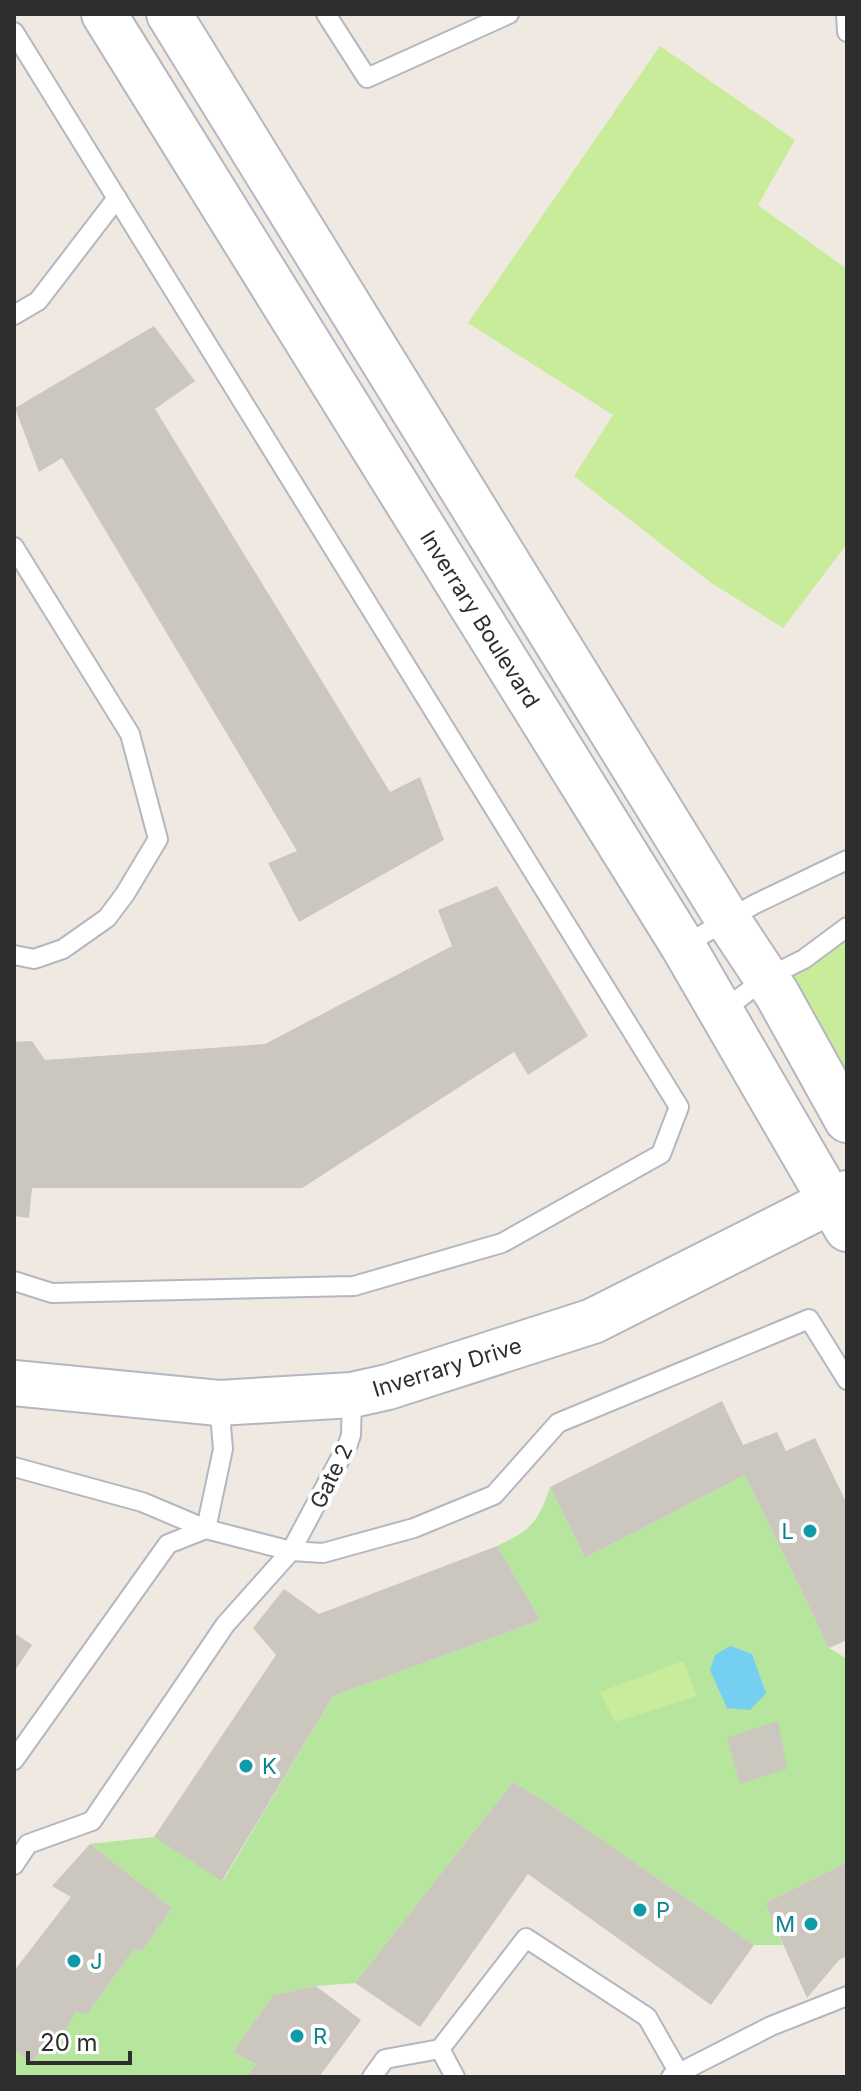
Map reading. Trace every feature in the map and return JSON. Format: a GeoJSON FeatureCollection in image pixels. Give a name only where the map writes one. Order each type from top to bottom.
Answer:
{"type":"FeatureCollection","features":[{"type":"Feature","properties":{"kind":"street","name":"Inverrary Boulevard"},"geometry":{"type":"LineString","coordinates":[[104,14],[683,946],[842,1208]]}},
{"type":"Feature","properties":{"kind":"street"},"geometry":{"type":"LineString","coordinates":[[169,14],[766,978],[847,1120]]}},
{"type":"Feature","properties":{"kind":"street","name":"Inverrary Drive"},"geometry":{"type":"LineString","coordinates":[[14,1383],[219,1403],[352,1395],[388,1387],[593,1321],[842,1208]]}},
{"type":"Feature","properties":{"kind":"lane"},"geometry":{"type":"LineString","coordinates":[[326,14],[367,78],[509,14]]}},
{"type":"Feature","properties":{"kind":"lane"},"geometry":{"type":"LineString","coordinates":[[846,14],[847,32]]}},
{"type":"Feature","properties":{"kind":"lane"},"geometry":{"type":"LineString","coordinates":[[14,32],[679,1107],[661,1154],[502,1243],[354,1286],[52,1293],[14,1281]]}},
{"type":"Feature","properties":{"kind":"lane"},"geometry":{"type":"LineString","coordinates":[[14,315],[38,301],[117,198]]}},
{"type":"Feature","properties":{"kind":"lane"},"geometry":{"type":"LineString","coordinates":[[14,547],[130,734],[158,839],[107,918],[63,949],[34,959],[14,955]]}},
{"type":"Feature","properties":{"kind":"lane"},"geometry":{"type":"LineString","coordinates":[[683,946],[755,904],[847,860]]}},
{"type":"Feature","properties":{"kind":"lane"},"geometry":{"type":"LineString","coordinates":[[721,1012],[766,978],[804,959],[847,927]]}},
{"type":"Feature","properties":{"kind":"lane"},"geometry":{"type":"LineString","coordinates":[[14,1467],[142,1502],[206,1529],[291,1551],[323,1553],[414,1528],[494,1495],[558,1423],[809,1319],[847,1380]]}},
{"type":"Feature","properties":{"kind":"lane","name":"Gate 2"},"geometry":{"type":"LineString","coordinates":[[14,1865],[28,1844],[92,1821],[225,1625],[291,1551],[348,1444],[352,1395]]}},
{"type":"Feature","properties":{"kind":"lane"},"geometry":{"type":"LineString","coordinates":[[206,1529],[223,1449],[219,1403]]}},
{"type":"Feature","properties":{"kind":"lane"},"geometry":{"type":"LineString","coordinates":[[14,1760],[168,1544],[206,1529]]}},
{"type":"Feature","properties":{"kind":"lane"},"geometry":{"type":"LineString","coordinates":[[372,2077],[385,2059],[440,2049],[526,1938],[647,2017],[675,2075],[771,2026],[847,1996]]}},
{"type":"Feature","properties":{"kind":"lane"},"geometry":{"type":"LineString","coordinates":[[440,2049],[455,2077]]}},
{"type":"Feature","properties":{"kind":"green space"},"geometry":{"type":"Polygon","coordinates":[[[660,46],[795,140],[758,205],[847,269],[847,544],[783,628],[710,582],[574,476],[613,415],[468,323],[660,46]]]}},
{"type":"Feature","properties":{"kind":"green space"},"geometry":{"type":"Polygon","coordinates":[[[847,927],[847,1072],[788,967],[847,927]]]}},
{"type":"Feature","properties":{"kind":"green space"},"geometry":{"type":"Polygon","coordinates":[[[745,1475],[829,1648],[847,1659],[847,1862],[765,1903],[783,1945],[754,1945],[556,1808],[513,1782],[355,1983],[316,1986],[273,1995],[233,2052],[256,2064],[246,2077],[14,2077],[14,2050],[32,2062],[76,2012],[87,2014],[135,1948],[142,1951],[172,1908],[90,1844],[154,1837],[223,1881],[333,1696],[541,1620],[497,1546],[532,1524],[550,1487],[585,1558],[745,1475]]]}},
{"type":"Feature","properties":{"kind":"green space"},"geometry":{"type":"Polygon","coordinates":[[[683,1661],[697,1696],[615,1722],[600,1692],[683,1661]]]}},
{"type":"Feature","properties":{"kind":"water"},"geometry":{"type":"Polygon","coordinates":[[[730,1646],[752,1654],[766,1693],[750,1710],[727,1708],[710,1670],[715,1655],[730,1646]]]}},
{"type":"Feature","properties":{"kind":"building"},"geometry":{"type":"Polygon","coordinates":[[[154,326],[195,381],[155,409],[390,792],[420,777],[444,840],[299,922],[268,863],[297,851],[62,458],[39,472],[15,408],[154,326]]]}},
{"type":"Feature","properties":{"kind":"building"},"geometry":{"type":"Polygon","coordinates":[[[497,886],[588,1036],[528,1075],[514,1052],[302,1188],[32,1188],[29,1218],[14,1216],[14,1042],[32,1041],[45,1060],[265,1044],[452,946],[438,910],[497,886]]]}},
{"type":"Feature","properties":{"kind":"building","name":"L"},"geometry":{"type":"Polygon","coordinates":[[[722,1401],[743,1445],[777,1432],[786,1451],[815,1438],[847,1504],[847,1640],[829,1648],[745,1475],[585,1558],[550,1487],[722,1401]]]}},
{"type":"Feature","properties":{"kind":"building","name":"K"},"geometry":{"type":"Polygon","coordinates":[[[497,1546],[541,1620],[333,1696],[222,1881],[154,1837],[276,1655],[253,1628],[284,1589],[319,1614],[497,1546]]]}},
{"type":"Feature","properties":{"kind":"building"},"geometry":{"type":"Polygon","coordinates":[[[14,1633],[32,1645],[14,1672],[14,1633]]]}},
{"type":"Feature","properties":{"kind":"building"},"geometry":{"type":"Polygon","coordinates":[[[778,1721],[787,1769],[740,1784],[727,1738],[778,1721]]]}},
{"type":"Feature","properties":{"kind":"building","name":"P"},"geometry":{"type":"Polygon","coordinates":[[[513,1782],[556,1808],[754,1945],[711,2005],[528,1874],[420,2027],[355,1983],[513,1782]]]}},
{"type":"Feature","properties":{"kind":"building","name":"J"},"geometry":{"type":"Polygon","coordinates":[[[90,1844],[172,1908],[142,1951],[135,1948],[87,2014],[76,2012],[51,2055],[43,2049],[32,2062],[14,2050],[14,1971],[71,1897],[52,1886],[90,1844]]]}},
{"type":"Feature","properties":{"kind":"building","name":"M"},"geometry":{"type":"Polygon","coordinates":[[[847,1862],[847,1956],[839,1960],[807,1998],[765,1903],[847,1862]]]}},
{"type":"Feature","properties":{"kind":"building","name":"R"},"geometry":{"type":"Polygon","coordinates":[[[316,1986],[361,2020],[319,2077],[246,2077],[256,2064],[233,2052],[273,1995],[316,1986]]]}},
{"type":"Feature","properties":{"kind":"place","name":"L"},"geometry":{"type":"Point","coordinates":[810,1531]}},
{"type":"Feature","properties":{"kind":"place","name":"K"},"geometry":{"type":"Point","coordinates":[246,1766]}},
{"type":"Feature","properties":{"kind":"place","name":"P"},"geometry":{"type":"Point","coordinates":[640,1910]}},
{"type":"Feature","properties":{"kind":"place","name":"M"},"geometry":{"type":"Point","coordinates":[811,1924]}},
{"type":"Feature","properties":{"kind":"place","name":"J"},"geometry":{"type":"Point","coordinates":[74,1961]}},
{"type":"Feature","properties":{"kind":"place","name":"R"},"geometry":{"type":"Point","coordinates":[297,2036]}}]}
